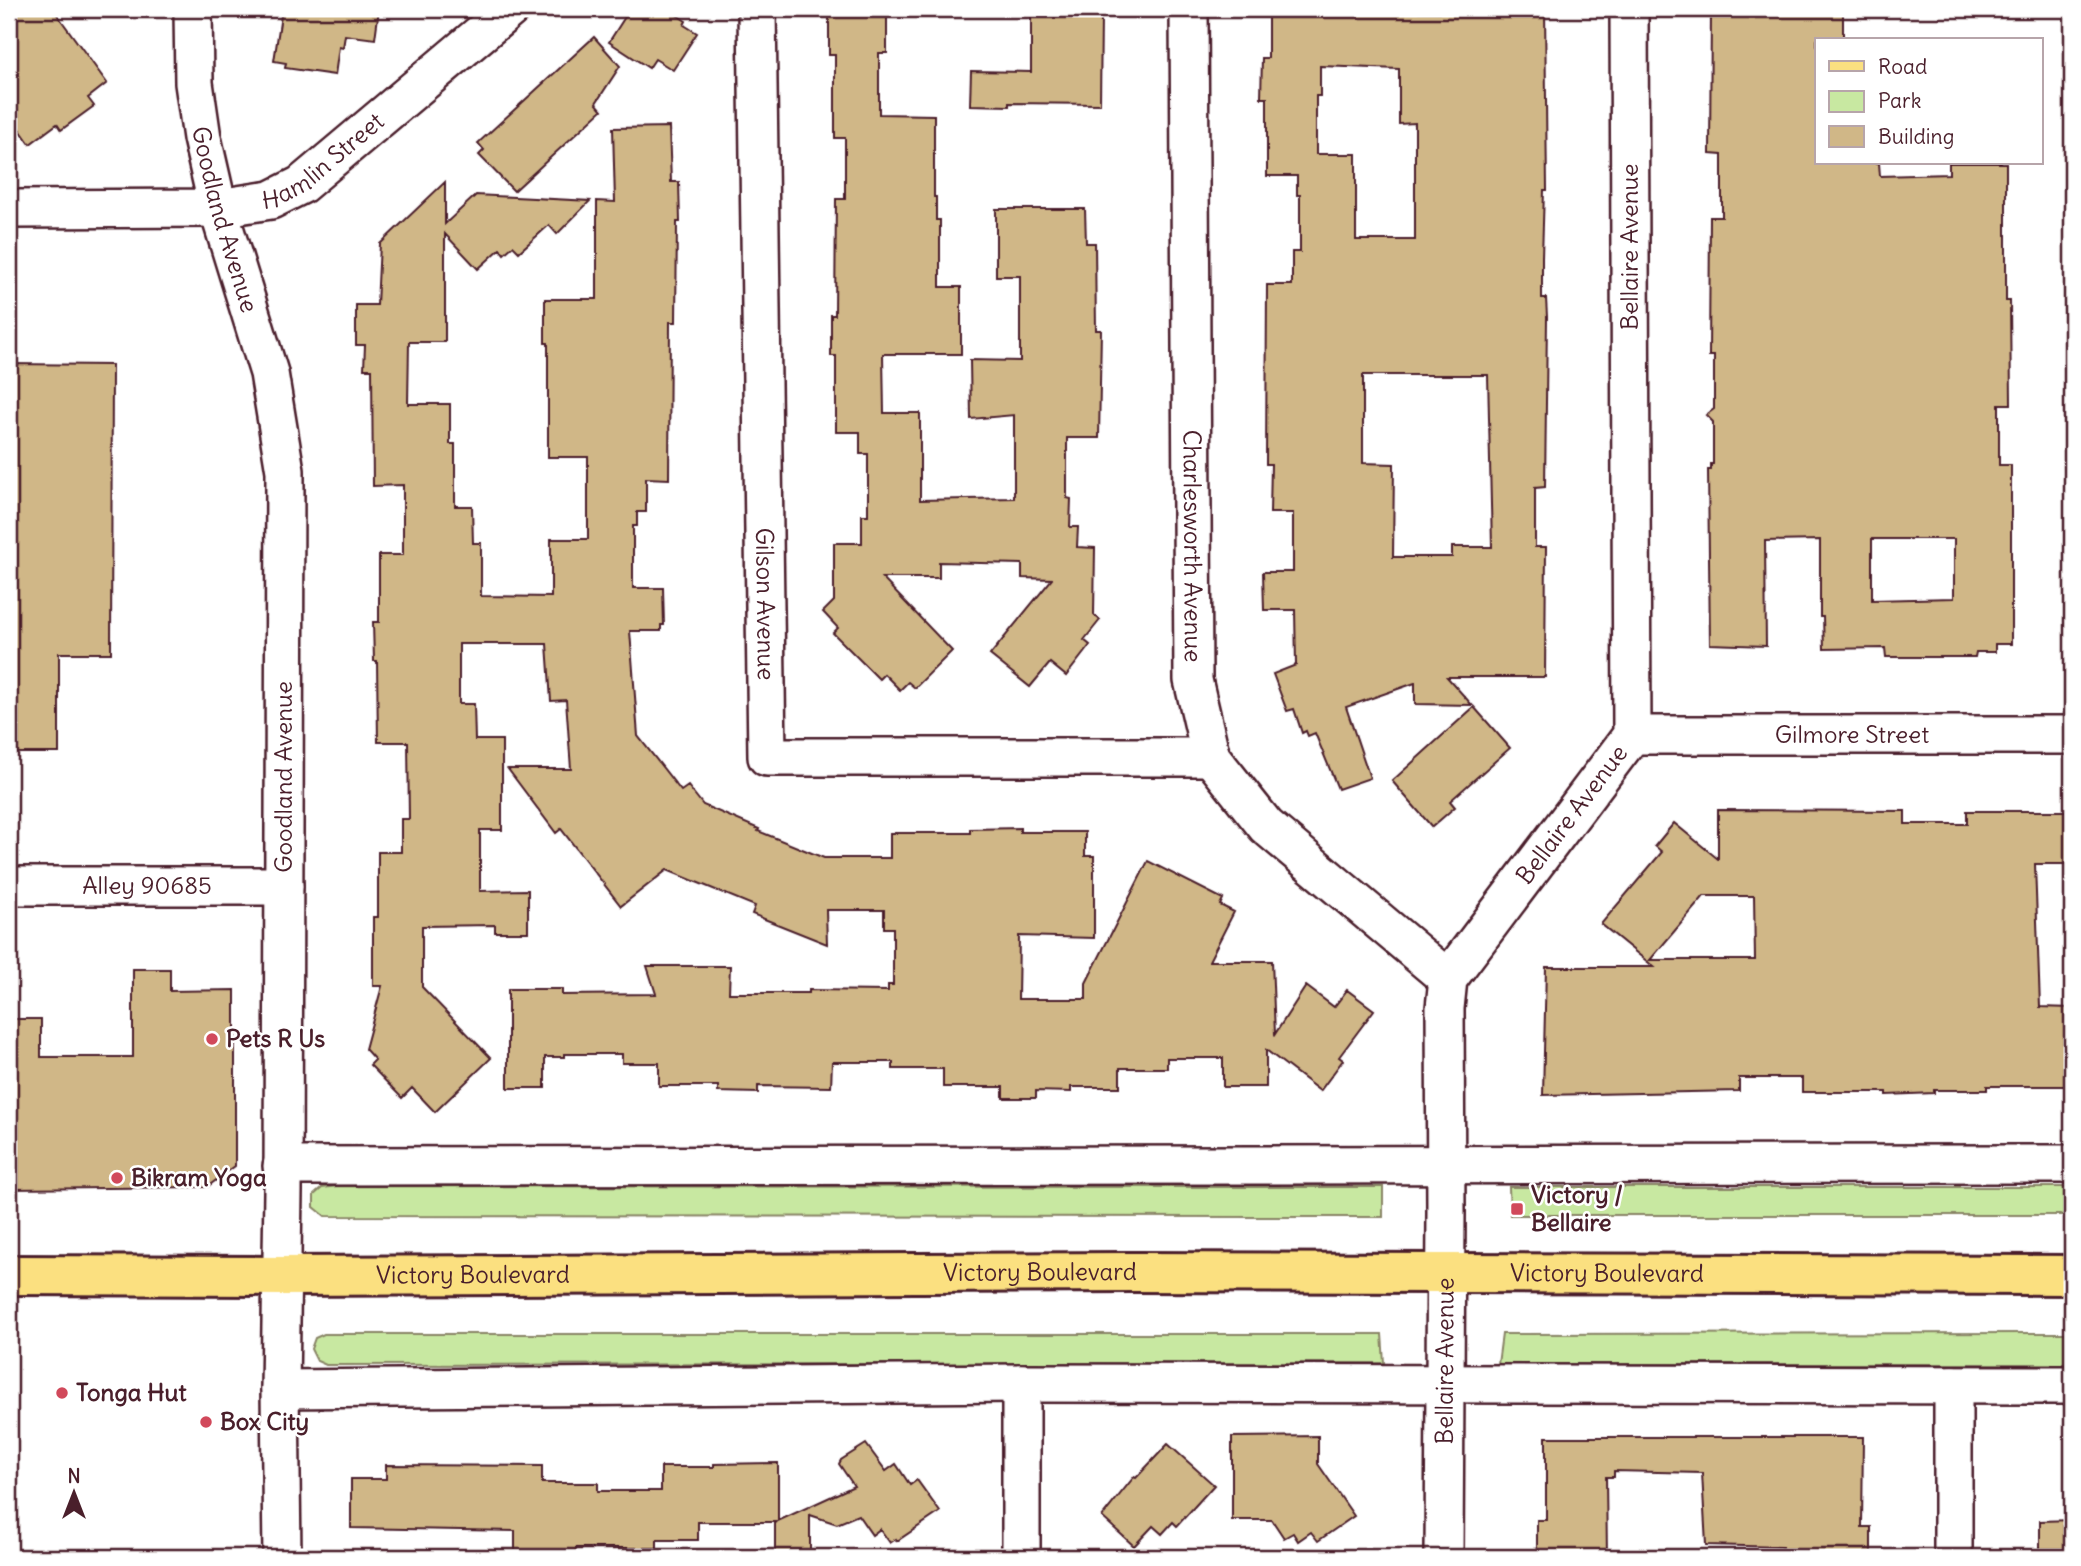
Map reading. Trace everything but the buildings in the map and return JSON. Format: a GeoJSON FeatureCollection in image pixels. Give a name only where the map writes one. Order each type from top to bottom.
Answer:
{"type":"FeatureCollection","features":[{"type":"Feature","properties":{"kind":"main road","name":"Victory Boulevard"},"geometry":{"type":"LineString","coordinates":[[9,1275],[1402,1272],[1445,1275],[2072,1275]]}},
{"type":"Feature","properties":{"kind":"street","name":"Goodland Avenue"},"geometry":{"type":"LineString","coordinates":[[193,9],[194,83],[202,138],[218,208],[270,373],[285,471],[285,886],[280,1389],[282,1557]]}},
{"type":"Feature","properties":{"kind":"street","name":"Hamlin Street"},"geometry":{"type":"LineString","coordinates":[[9,209],[218,208],[271,200],[301,185],[510,9]]}},
{"type":"Feature","properties":{"kind":"street","name":"Gilson Avenue"},"geometry":{"type":"LineString","coordinates":[[757,9],[767,757],[1211,757]]}},
{"type":"Feature","properties":{"kind":"street","name":"Charlesworth Avenue"},"geometry":{"type":"LineString","coordinates":[[1189,9],[1193,680],[1211,757],[1266,826],[1448,979]]}},
{"type":"Feature","properties":{"kind":"street","name":"Bellaire Avenue"},"geometry":{"type":"LineString","coordinates":[[1444,1557],[1445,1008],[1448,979],[1632,735],[1629,9]]}},
{"type":"Feature","properties":{"kind":"street","name":"Gilmore Street"},"geometry":{"type":"LineString","coordinates":[[1632,735],[2072,735]]}},
{"type":"Feature","properties":{"kind":"street","name":"Alley 90685"},"geometry":{"type":"LineString","coordinates":[[9,886],[285,886]]}},
{"type":"Feature","properties":{"kind":"street"},"geometry":{"type":"LineString","coordinates":[[282,1166],[2072,1164]]}},
{"type":"Feature","properties":{"kind":"street"},"geometry":{"type":"LineString","coordinates":[[1021,1383],[1021,1557]]}},
{"type":"Feature","properties":{"kind":"street"},"geometry":{"type":"LineString","coordinates":[[280,1389],[1021,1383],[2072,1385]]}},
{"type":"Feature","properties":{"kind":"street"},"geometry":{"type":"LineString","coordinates":[[1953,1385],[1953,1557]]}},
{"type":"Feature","properties":{"kind":"green space"},"geometry":{"type":"Polygon","coordinates":[[[1383,1187],[1383,1217],[325,1216],[314,1207],[314,1195],[322,1188],[1383,1187]]]}},
{"type":"Feature","properties":{"kind":"green space"},"geometry":{"type":"Polygon","coordinates":[[[1509,1187],[2072,1187],[2072,1215],[1510,1215],[1509,1187]]]}},
{"type":"Feature","properties":{"kind":"green space"},"geometry":{"type":"Polygon","coordinates":[[[2072,1333],[2072,1364],[1498,1364],[1502,1334],[2072,1333]]]}},
{"type":"Feature","properties":{"kind":"green space"},"geometry":{"type":"Polygon","coordinates":[[[324,1334],[1382,1334],[1384,1363],[326,1365],[317,1361],[311,1349],[315,1338],[324,1334]]]}},
{"type":"Feature","properties":{"kind":"place","name":"Pets R Us"},"geometry":{"type":"Point","coordinates":[212,1039]}},
{"type":"Feature","properties":{"kind":"place","name":"Bikram Yoga"},"geometry":{"type":"Point","coordinates":[117,1178]}},
{"type":"Feature","properties":{"kind":"place","name":"Victory / Bellaire"},"geometry":{"type":"Point","coordinates":[1517,1209]}},
{"type":"Feature","properties":{"kind":"place","name":"Tonga Hut"},"geometry":{"type":"Point","coordinates":[62,1393]}},
{"type":"Feature","properties":{"kind":"place","name":"Box City"},"geometry":{"type":"Point","coordinates":[206,1422]}}]}
